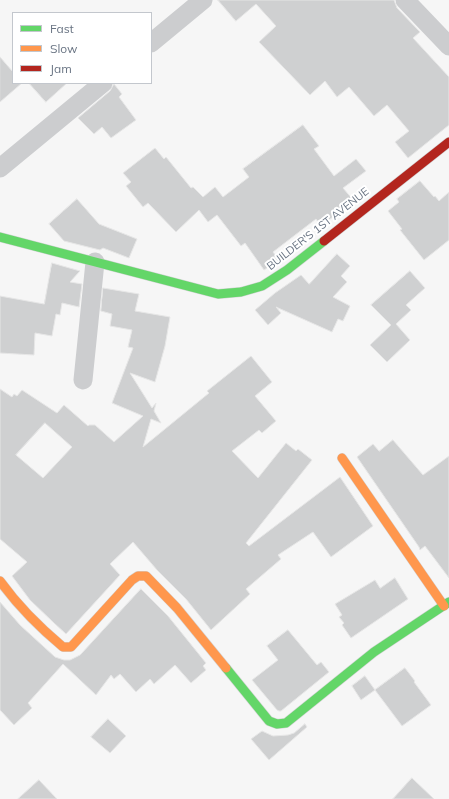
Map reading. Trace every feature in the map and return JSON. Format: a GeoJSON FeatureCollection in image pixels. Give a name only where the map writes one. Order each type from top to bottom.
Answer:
{"type":"FeatureCollection","features":[{"type":"Feature","properties":{"kind":"street"},"geometry":{"type":"LineString","coordinates":[[152,42],[203,0]]}},
{"type":"Feature","properties":{"kind":"street"},"geometry":{"type":"LineString","coordinates":[[405,0],[449,46]]}},
{"type":"Feature","properties":{"kind":"street"},"geometry":{"type":"LineString","coordinates":[[0,168],[102,84]]}},
{"type":"Feature","properties":{"kind":"street","name":"BUILDER'S 1ST AVENUE"},"geometry":{"type":"LineString","coordinates":[[0,237],[218,294],[241,292],[262,286],[287,270],[449,142]]}},
{"type":"Feature","properties":{"kind":"street"},"geometry":{"type":"LineString","coordinates":[[84,380],[95,262]]}},
{"type":"Feature","properties":{"kind":"street"},"geometry":{"type":"LineString","coordinates":[[0,581],[10,596],[36,623],[63,647],[67,648],[71,647],[132,580],[138,576],[146,576],[177,608],[269,721],[277,724],[286,723],[374,652],[446,604],[342,458]]}},
{"type":"Feature","properties":{"kind":"building"},"geometry":{"type":"Polygon","coordinates":[[[218,0],[394,0],[397,8],[420,32],[413,38],[449,77],[449,125],[408,158],[395,142],[409,131],[387,105],[374,116],[349,87],[337,97],[325,81],[310,95],[259,42],[276,26],[256,4],[236,21],[218,0]]]}},
{"type":"Feature","properties":{"kind":"building"},"geometry":{"type":"Polygon","coordinates":[[[0,57],[12,71],[12,84],[21,84],[0,102],[0,57]]]}},
{"type":"Feature","properties":{"kind":"building"},"geometry":{"type":"Polygon","coordinates":[[[30,84],[66,84],[46,102],[30,84]]]}},
{"type":"Feature","properties":{"kind":"building"},"geometry":{"type":"Polygon","coordinates":[[[114,84],[122,94],[119,97],[136,120],[111,138],[102,127],[94,134],[78,118],[110,91],[114,84]]]}},
{"type":"Feature","properties":{"kind":"building"},"geometry":{"type":"Polygon","coordinates":[[[303,125],[319,146],[314,149],[334,176],[356,159],[366,171],[343,188],[354,201],[321,226],[316,219],[273,252],[279,260],[264,270],[245,243],[241,246],[217,215],[208,222],[199,210],[176,232],[148,203],[143,207],[126,186],[131,182],[123,173],[155,148],[164,159],[166,157],[191,188],[193,187],[203,197],[215,187],[223,197],[249,177],[243,169],[303,125]]]}},
{"type":"Feature","properties":{"kind":"building"},"geometry":{"type":"Polygon","coordinates":[[[420,181],[439,201],[449,192],[449,240],[424,260],[400,230],[402,229],[388,211],[399,202],[397,199],[420,181]]]}},
{"type":"Feature","properties":{"kind":"building"},"geometry":{"type":"Polygon","coordinates":[[[77,199],[99,224],[137,239],[129,258],[103,248],[100,250],[64,241],[49,224],[77,199]]]}},
{"type":"Feature","properties":{"kind":"building"},"geometry":{"type":"Polygon","coordinates":[[[337,254],[350,266],[341,276],[347,282],[333,297],[350,306],[343,321],[338,319],[332,332],[276,307],[281,313],[268,325],[255,310],[275,293],[301,275],[309,284],[337,254]]]}},
{"type":"Feature","properties":{"kind":"building"},"geometry":{"type":"Polygon","coordinates":[[[52,263],[80,271],[70,282],[82,284],[79,307],[62,303],[60,315],[56,314],[52,336],[35,333],[34,355],[0,353],[0,296],[44,304],[52,263]]]}},
{"type":"Feature","properties":{"kind":"building"},"geometry":{"type":"Polygon","coordinates":[[[410,271],[425,288],[406,305],[411,310],[396,324],[410,340],[387,362],[370,345],[391,325],[371,305],[410,271]]]}},
{"type":"Feature","properties":{"kind":"building"},"geometry":{"type":"Polygon","coordinates":[[[103,288],[139,294],[135,311],[170,317],[165,346],[155,382],[130,373],[152,408],[156,403],[154,411],[161,423],[151,419],[143,447],[209,393],[207,391],[251,356],[272,382],[255,396],[276,421],[262,433],[259,430],[232,451],[258,478],[286,443],[296,451],[298,449],[312,460],[246,543],[249,546],[340,477],[373,526],[331,557],[313,532],[278,555],[281,559],[246,589],[250,594],[211,630],[186,599],[157,570],[133,542],[110,564],[120,575],[66,634],[30,600],[12,576],[27,562],[0,539],[0,389],[12,397],[14,394],[17,396],[22,390],[57,413],[64,405],[88,426],[95,425],[114,442],[143,416],[112,403],[133,348],[128,347],[132,330],[110,326],[112,314],[101,311],[103,288]],[[45,423],[16,455],[43,478],[72,447],[45,423]]]}},
{"type":"Feature","properties":{"kind":"building"},"geometry":{"type":"Polygon","coordinates":[[[393,440],[423,475],[449,456],[449,578],[425,546],[420,550],[357,457],[373,444],[379,451],[393,440]]]}},
{"type":"Feature","properties":{"kind":"building"},"geometry":{"type":"Polygon","coordinates":[[[395,578],[408,599],[351,638],[342,625],[344,623],[339,617],[342,615],[335,604],[375,580],[380,588],[395,578]]]}},
{"type":"Feature","properties":{"kind":"building"},"geometry":{"type":"Polygon","coordinates":[[[141,589],[168,616],[206,663],[203,666],[206,670],[191,683],[175,665],[154,684],[150,679],[136,692],[120,674],[114,679],[111,675],[96,695],[63,664],[28,703],[32,708],[14,725],[0,710],[0,602],[20,625],[55,657],[70,660],[80,655],[141,589]]]}},
{"type":"Feature","properties":{"kind":"building"},"geometry":{"type":"Polygon","coordinates":[[[288,630],[317,665],[321,662],[329,672],[281,711],[279,711],[252,680],[278,660],[267,646],[288,630]]]}},
{"type":"Feature","properties":{"kind":"building"},"geometry":{"type":"Polygon","coordinates":[[[405,668],[431,705],[402,726],[375,690],[405,668]]]}},
{"type":"Feature","properties":{"kind":"building"},"geometry":{"type":"Polygon","coordinates":[[[365,676],[375,690],[361,700],[352,686],[365,676]]]}},
{"type":"Feature","properties":{"kind":"building"},"geometry":{"type":"Polygon","coordinates":[[[108,719],[126,736],[110,753],[91,737],[108,719]]]}},
{"type":"Feature","properties":{"kind":"building"},"geometry":{"type":"Polygon","coordinates":[[[305,724],[307,727],[269,760],[251,739],[262,731],[273,736],[288,735],[294,733],[305,724]]]}},
{"type":"Feature","properties":{"kind":"building"},"geometry":{"type":"Polygon","coordinates":[[[412,778],[434,799],[393,799],[412,778]]]}},
{"type":"Feature","properties":{"kind":"building"},"geometry":{"type":"Polygon","coordinates":[[[39,780],[57,799],[18,799],[39,780]]]}},
{"type":"Feature","properties":{"kind":"traffic: fast"},"geometry":{"type":"LineString","coordinates":[[0,237],[218,294],[241,292],[262,286],[287,270],[324,241]]}},
{"type":"Feature","properties":{"kind":"traffic: fast"},"geometry":{"type":"LineString","coordinates":[[226,668],[269,721],[277,724],[286,723],[374,652],[449,602]]}},
{"type":"Feature","properties":{"kind":"traffic: slow"},"geometry":{"type":"LineString","coordinates":[[342,458],[444,606]]}},
{"type":"Feature","properties":{"kind":"traffic: slow"},"geometry":{"type":"LineString","coordinates":[[0,581],[29,616],[46,632],[63,647],[71,647],[132,580],[138,576],[146,576],[177,608],[226,668]]}},
{"type":"Feature","properties":{"kind":"traffic: jam"},"geometry":{"type":"LineString","coordinates":[[324,241],[449,142]]}}]}
